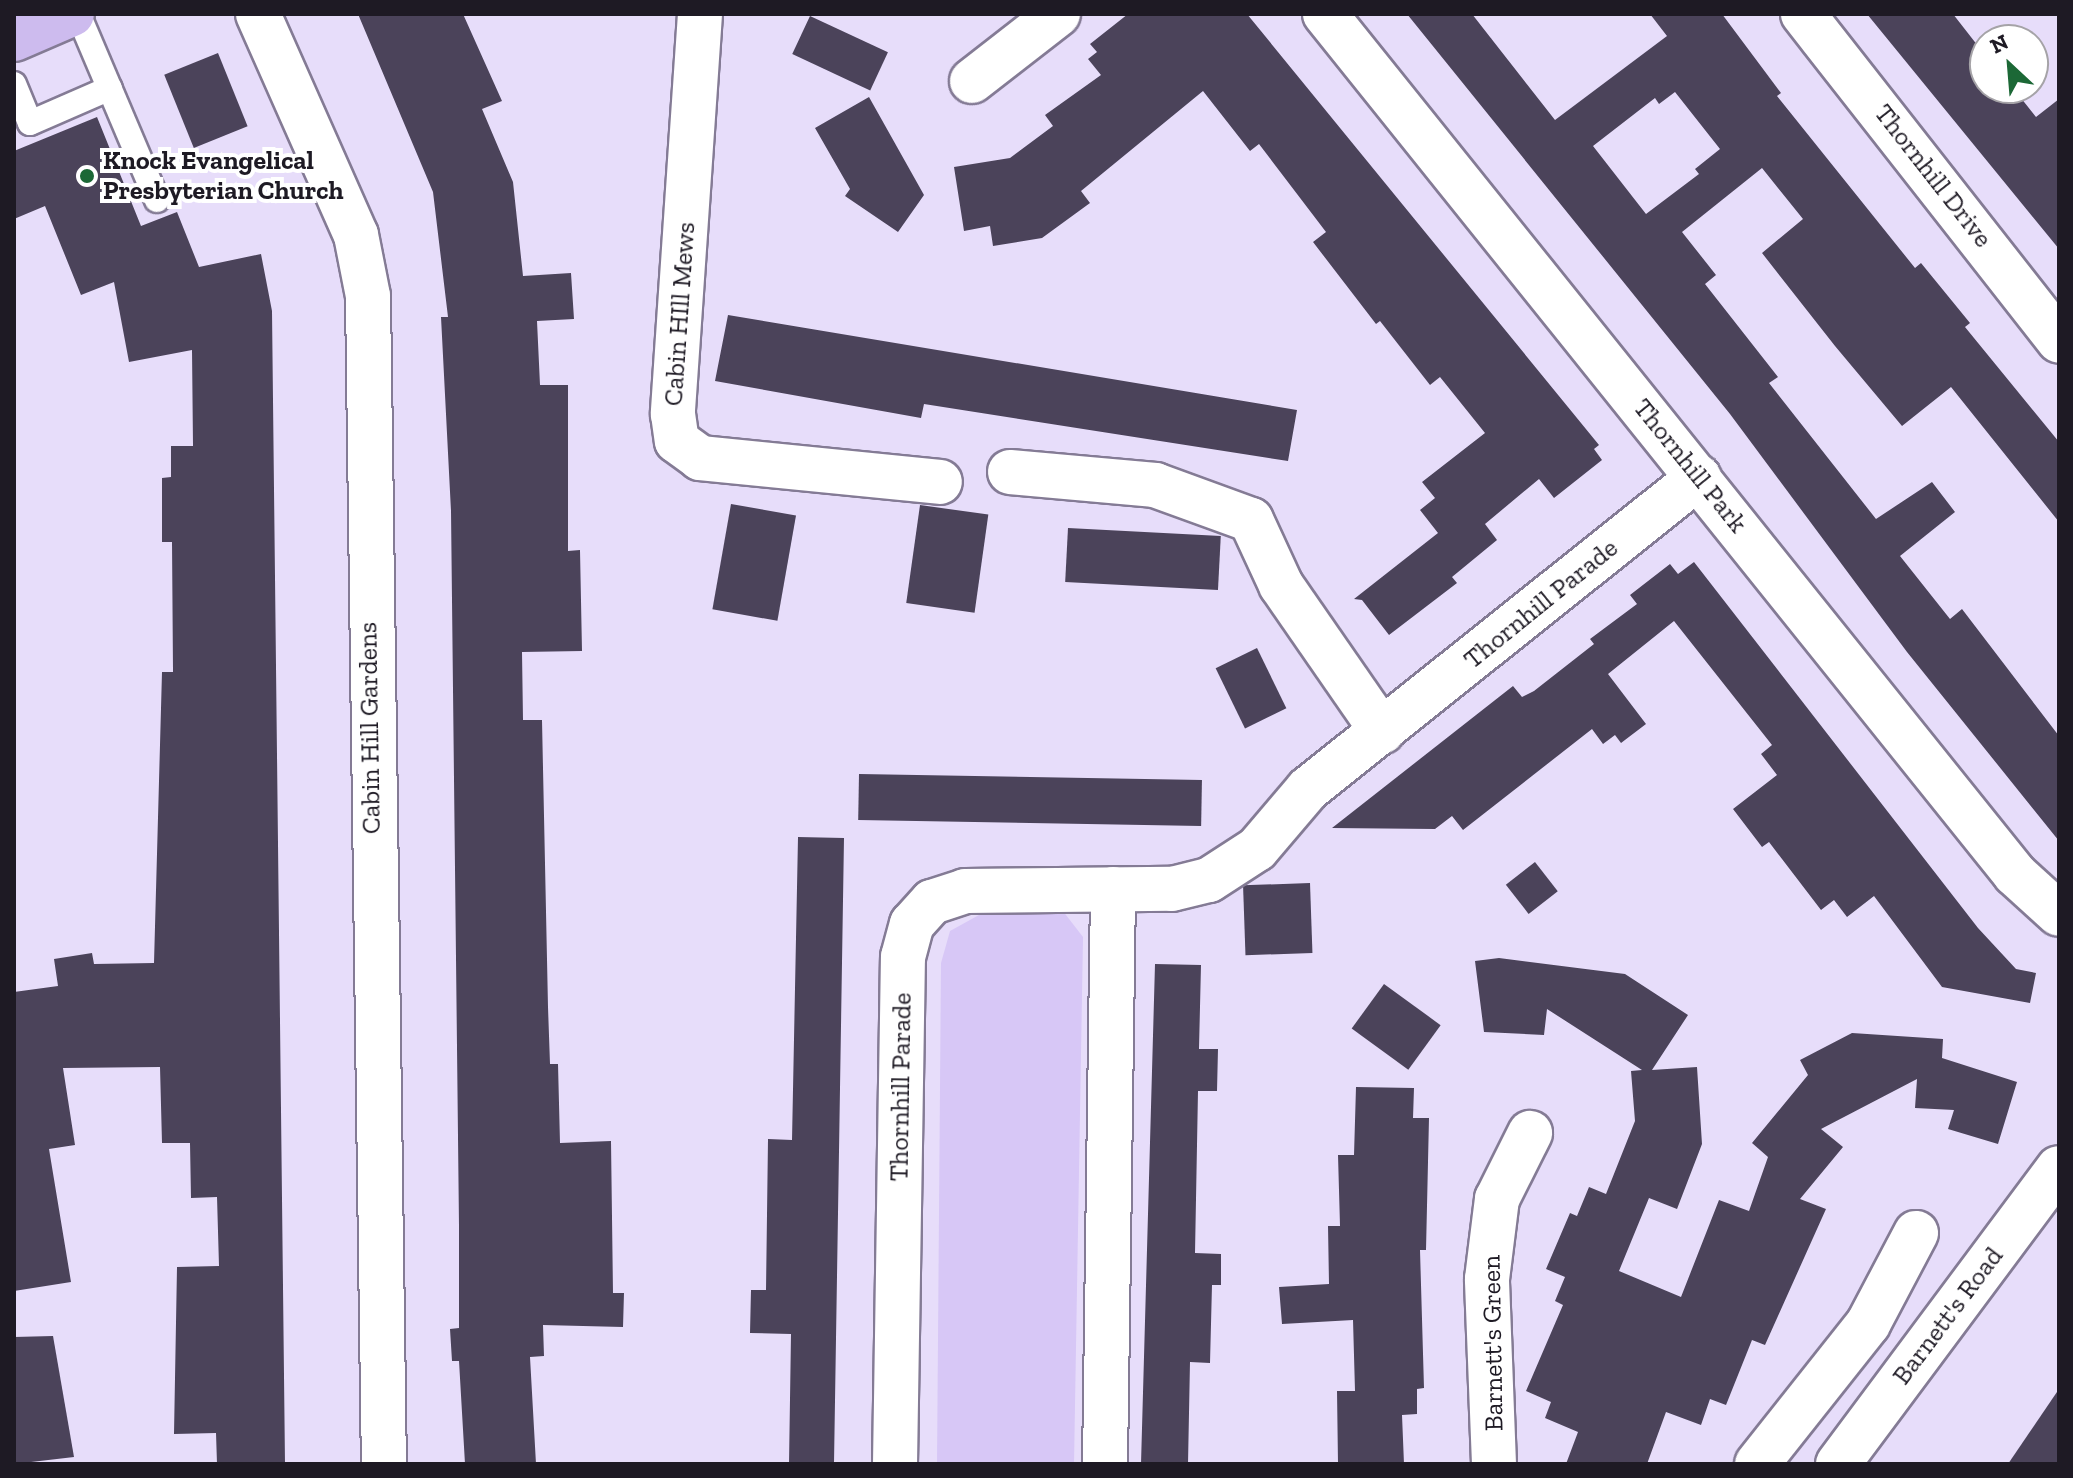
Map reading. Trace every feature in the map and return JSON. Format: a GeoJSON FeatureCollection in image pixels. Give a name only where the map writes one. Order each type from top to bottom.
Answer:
{"type":"FeatureCollection","features":[{"type":"Feature","properties":{"kind":"highway"},"geometry":{"type":"LineString","coordinates":[[14,39],[75,14]]}},
{"type":"Feature","properties":{"kind":"street","name":"Cabin Hill Gardens"},"geometry":{"type":"LineString","coordinates":[[258,14],[356,235],[368,296],[384,1464]]}},
{"type":"Feature","properties":{"kind":"street","name":"Cabin HIll Mews"},"geometry":{"type":"LineString","coordinates":[[700,14],[673,414],[677,441],[700,458],[940,482]]}},
{"type":"Feature","properties":{"kind":"street"},"geometry":{"type":"LineString","coordinates":[[972,81],[1058,14]]}},
{"type":"Feature","properties":{"kind":"street","name":"Thornhill Park"},"geometry":{"type":"LineString","coordinates":[[1325,14],[2015,874],[2059,914]]}},
{"type":"Feature","properties":{"kind":"street","name":"Thornhill Drive"},"geometry":{"type":"LineString","coordinates":[[1803,14],[2059,341]]}},
{"type":"Feature","properties":{"kind":"street"},"geometry":{"type":"LineString","coordinates":[[1010,472],[1155,485],[1251,520],[1281,585],[1382,731]]}},
{"type":"Feature","properties":{"kind":"street","name":"Thornhill Parade"},"geometry":{"type":"LineString","coordinates":[[895,1464],[903,957],[912,924],[932,902],[965,891],[1172,889],[1209,880],[1257,849],[1308,789],[1699,477]]}},
{"type":"Feature","properties":{"kind":"street"},"geometry":{"type":"LineString","coordinates":[[1105,1464],[1113,889]]}},
{"type":"Feature","properties":{"kind":"street","name":"Barnett's Green"},"geometry":{"type":"LineString","coordinates":[[1494,1464],[1487,1279],[1497,1199],[1530,1133]]}},
{"type":"Feature","properties":{"kind":"street","name":"Barnett's Road"},"geometry":{"type":"LineString","coordinates":[[1838,1464],[2059,1168]]}},
{"type":"Feature","properties":{"kind":"street"},"geometry":{"type":"LineString","coordinates":[[1757,1464],[1868,1324],[1916,1233]]}},
{"type":"Feature","properties":{"kind":"lane"},"geometry":{"type":"LineString","coordinates":[[75,14],[157,200]]}},
{"type":"Feature","properties":{"kind":"lane"},"geometry":{"type":"LineString","coordinates":[[14,84],[30,123],[110,88]]}},
{"type":"Feature","properties":{"kind":"shaded area"},"geometry":{"type":"Polygon","coordinates":[[[1059,906],[1083,937],[1074,1464],[937,1464],[941,963],[950,931],[979,915],[1059,906]]]}},
{"type":"Feature","properties":{"kind":"building"},"geometry":{"type":"Polygon","coordinates":[[[358,14],[463,14],[502,101],[482,109],[513,182],[523,276],[571,273],[574,319],[537,321],[540,385],[568,385],[568,551],[580,550],[582,651],[522,652],[523,720],[542,720],[550,1064],[558,1064],[560,1143],[611,1141],[613,1293],[624,1293],[623,1327],[543,1325],[544,1356],[530,1357],[536,1464],[465,1464],[459,1361],[452,1361],[450,1329],[459,1328],[459,1226],[451,511],[441,317],[448,317],[433,192],[358,14]]]}},
{"type":"Feature","properties":{"kind":"building"},"geometry":{"type":"Polygon","coordinates":[[[1128,14],[1247,14],[1599,445],[1594,449],[1602,460],[1554,498],[1539,479],[1485,524],[1497,540],[1452,577],[1457,583],[1389,635],[1362,600],[1354,599],[1438,533],[1420,510],[1435,498],[1422,482],[1485,433],[1440,377],[1430,385],[1380,321],[1376,324],[1313,242],[1326,232],[1259,144],[1250,151],[1203,91],[1081,191],[1090,203],[1042,238],[993,246],[990,226],[964,231],[954,167],[1010,158],[1053,126],[1045,115],[1101,75],[1088,59],[1097,52],[1090,44],[1128,14]]]}},
{"type":"Feature","properties":{"kind":"building"},"geometry":{"type":"Polygon","coordinates":[[[1407,14],[1472,14],[1555,120],[1667,36],[1650,14],[1722,14],[1781,93],[1777,96],[1915,268],[1921,263],[1970,323],[1965,327],[2059,442],[2059,522],[1951,387],[1902,426],[1762,253],[1803,219],[1762,168],[1682,232],[1716,275],[1705,284],[1778,377],[1769,383],[1876,519],[1932,482],[1955,512],[1900,556],[1950,619],[1962,609],[2059,736],[2059,841],[1907,652],[1730,414],[1407,14]],[[1675,92],[1659,104],[1655,98],[1593,146],[1646,214],[1699,174],[1695,169],[1720,149],[1675,92]]]}},
{"type":"Feature","properties":{"kind":"building"},"geometry":{"type":"Polygon","coordinates":[[[1867,14],[1953,14],[1969,34],[1969,104],[2026,104],[2036,117],[2059,99],[2059,249],[1867,14]]]}},
{"type":"Feature","properties":{"kind":"building"},"geometry":{"type":"Polygon","coordinates":[[[810,16],[888,52],[870,90],[792,54],[810,16]]]}},
{"type":"Feature","properties":{"kind":"building"},"geometry":{"type":"Polygon","coordinates":[[[218,53],[248,126],[194,148],[164,75],[218,53]]]}},
{"type":"Feature","properties":{"kind":"building"},"geometry":{"type":"Polygon","coordinates":[[[869,97],[924,195],[898,232],[845,196],[850,189],[815,128],[869,97]]]}},
{"type":"Feature","properties":{"kind":"building"},"geometry":{"type":"Polygon","coordinates":[[[97,117],[141,226],[177,212],[199,267],[261,254],[272,311],[285,1464],[217,1464],[216,1433],[174,1434],[177,1267],[219,1266],[217,1197],[191,1198],[190,1143],[162,1143],[160,1067],[63,1068],[75,1145],[49,1149],[71,1282],[14,1291],[14,992],[58,986],[54,959],[92,953],[94,964],[154,963],[162,672],[173,672],[172,542],[162,542],[162,478],[171,477],[171,446],[193,446],[192,350],[129,362],[114,282],[81,295],[45,206],[14,219],[14,151],[97,117]]]}},
{"type":"Feature","properties":{"kind":"building"},"geometry":{"type":"Polygon","coordinates":[[[728,315],[1297,410],[1288,461],[924,404],[921,418],[715,381],[728,315]]]}},
{"type":"Feature","properties":{"kind":"building"},"geometry":{"type":"Polygon","coordinates":[[[731,504],[796,515],[777,621],[712,609],[731,504]]]}},
{"type":"Feature","properties":{"kind":"building"},"geometry":{"type":"Polygon","coordinates":[[[920,505],[988,515],[975,613],[906,603],[920,505]]]}},
{"type":"Feature","properties":{"kind":"building"},"geometry":{"type":"Polygon","coordinates":[[[1068,528],[1221,536],[1218,590],[1065,582],[1068,528]]]}},
{"type":"Feature","properties":{"kind":"building"},"geometry":{"type":"Polygon","coordinates":[[[1694,562],[1978,928],[2016,969],[2036,973],[2030,1003],[1942,987],[1874,896],[1847,917],[1834,900],[1821,910],[1769,842],[1762,847],[1733,809],[1777,775],[1761,754],[1772,745],[1674,621],[1608,674],[1646,724],[1621,743],[1615,735],[1603,744],[1592,729],[1463,830],[1452,816],[1435,829],[1332,828],[1513,686],[1522,697],[1534,691],[1594,644],[1590,639],[1637,604],[1630,595],[1670,564],[1678,574],[1694,562]]]}},
{"type":"Feature","properties":{"kind":"building"},"geometry":{"type":"Polygon","coordinates":[[[1257,648],[1286,708],[1245,728],[1216,668],[1257,648]]]}},
{"type":"Feature","properties":{"kind":"building"},"geometry":{"type":"Polygon","coordinates":[[[859,774],[1202,780],[1201,826],[858,820],[859,774]]]}},
{"type":"Feature","properties":{"kind":"building"},"geometry":{"type":"Polygon","coordinates":[[[798,837],[844,838],[834,1464],[789,1464],[791,1334],[750,1333],[751,1290],[766,1290],[768,1139],[792,1140],[798,837]]]}},
{"type":"Feature","properties":{"kind":"building"},"geometry":{"type":"Polygon","coordinates":[[[1535,862],[1558,891],[1529,914],[1506,885],[1535,862]]]}},
{"type":"Feature","properties":{"kind":"building"},"geometry":{"type":"Polygon","coordinates":[[[1310,883],[1312,953],[1245,955],[1243,885],[1310,883]]]}},
{"type":"Feature","properties":{"kind":"building"},"geometry":{"type":"Polygon","coordinates":[[[1499,958],[1625,974],[1688,1015],[1652,1070],[1697,1067],[1702,1144],[1677,1209],[1649,1198],[1619,1271],[1681,1297],[1719,1200],[1749,1211],[1768,1157],[1752,1143],[1808,1075],[1800,1060],[1852,1033],[1943,1039],[1942,1058],[2017,1082],[1998,1144],[1948,1129],[1954,1110],[1915,1108],[1917,1079],[1821,1129],[1843,1147],[1800,1199],[1826,1209],[1765,1345],[1752,1340],[1726,1405],[1710,1399],[1701,1425],[1666,1412],[1647,1464],[1566,1464],[1578,1432],[1545,1418],[1551,1402],[1526,1391],[1563,1305],[1555,1301],[1565,1277],[1546,1269],[1570,1213],[1577,1216],[1589,1187],[1606,1194],[1635,1121],[1631,1071],[1642,1070],[1547,1009],[1544,1035],[1484,1032],[1475,961],[1499,958]]]}},
{"type":"Feature","properties":{"kind":"building"},"geometry":{"type":"Polygon","coordinates":[[[1155,964],[1201,965],[1199,1049],[1218,1049],[1217,1091],[1198,1091],[1195,1253],[1221,1254],[1221,1285],[1212,1285],[1210,1363],[1190,1362],[1188,1464],[1141,1464],[1155,964]]]}},
{"type":"Feature","properties":{"kind":"building"},"geometry":{"type":"Polygon","coordinates":[[[1384,984],[1441,1025],[1408,1070],[1352,1028],[1384,984]]]}},
{"type":"Feature","properties":{"kind":"building"},"geometry":{"type":"Polygon","coordinates":[[[1356,1087],[1414,1088],[1413,1118],[1429,1118],[1426,1250],[1420,1250],[1424,1388],[1417,1389],[1417,1414],[1402,1415],[1404,1464],[1338,1464],[1337,1391],[1355,1391],[1353,1320],[1282,1324],[1279,1287],[1329,1284],[1328,1226],[1340,1226],[1338,1155],[1354,1155],[1356,1087]]]}},
{"type":"Feature","properties":{"kind":"building"},"geometry":{"type":"Polygon","coordinates":[[[53,1336],[74,1457],[14,1464],[14,1337],[53,1336]]]}},
{"type":"Feature","properties":{"kind":"building"},"geometry":{"type":"Polygon","coordinates":[[[2059,1389],[2059,1464],[2008,1464],[2059,1389]]]}},
{"type":"Feature","properties":{"kind":"place","name":"Knock Evangelical Presbyterian Church"},"geometry":{"type":"Point","coordinates":[87,176]}}]}
